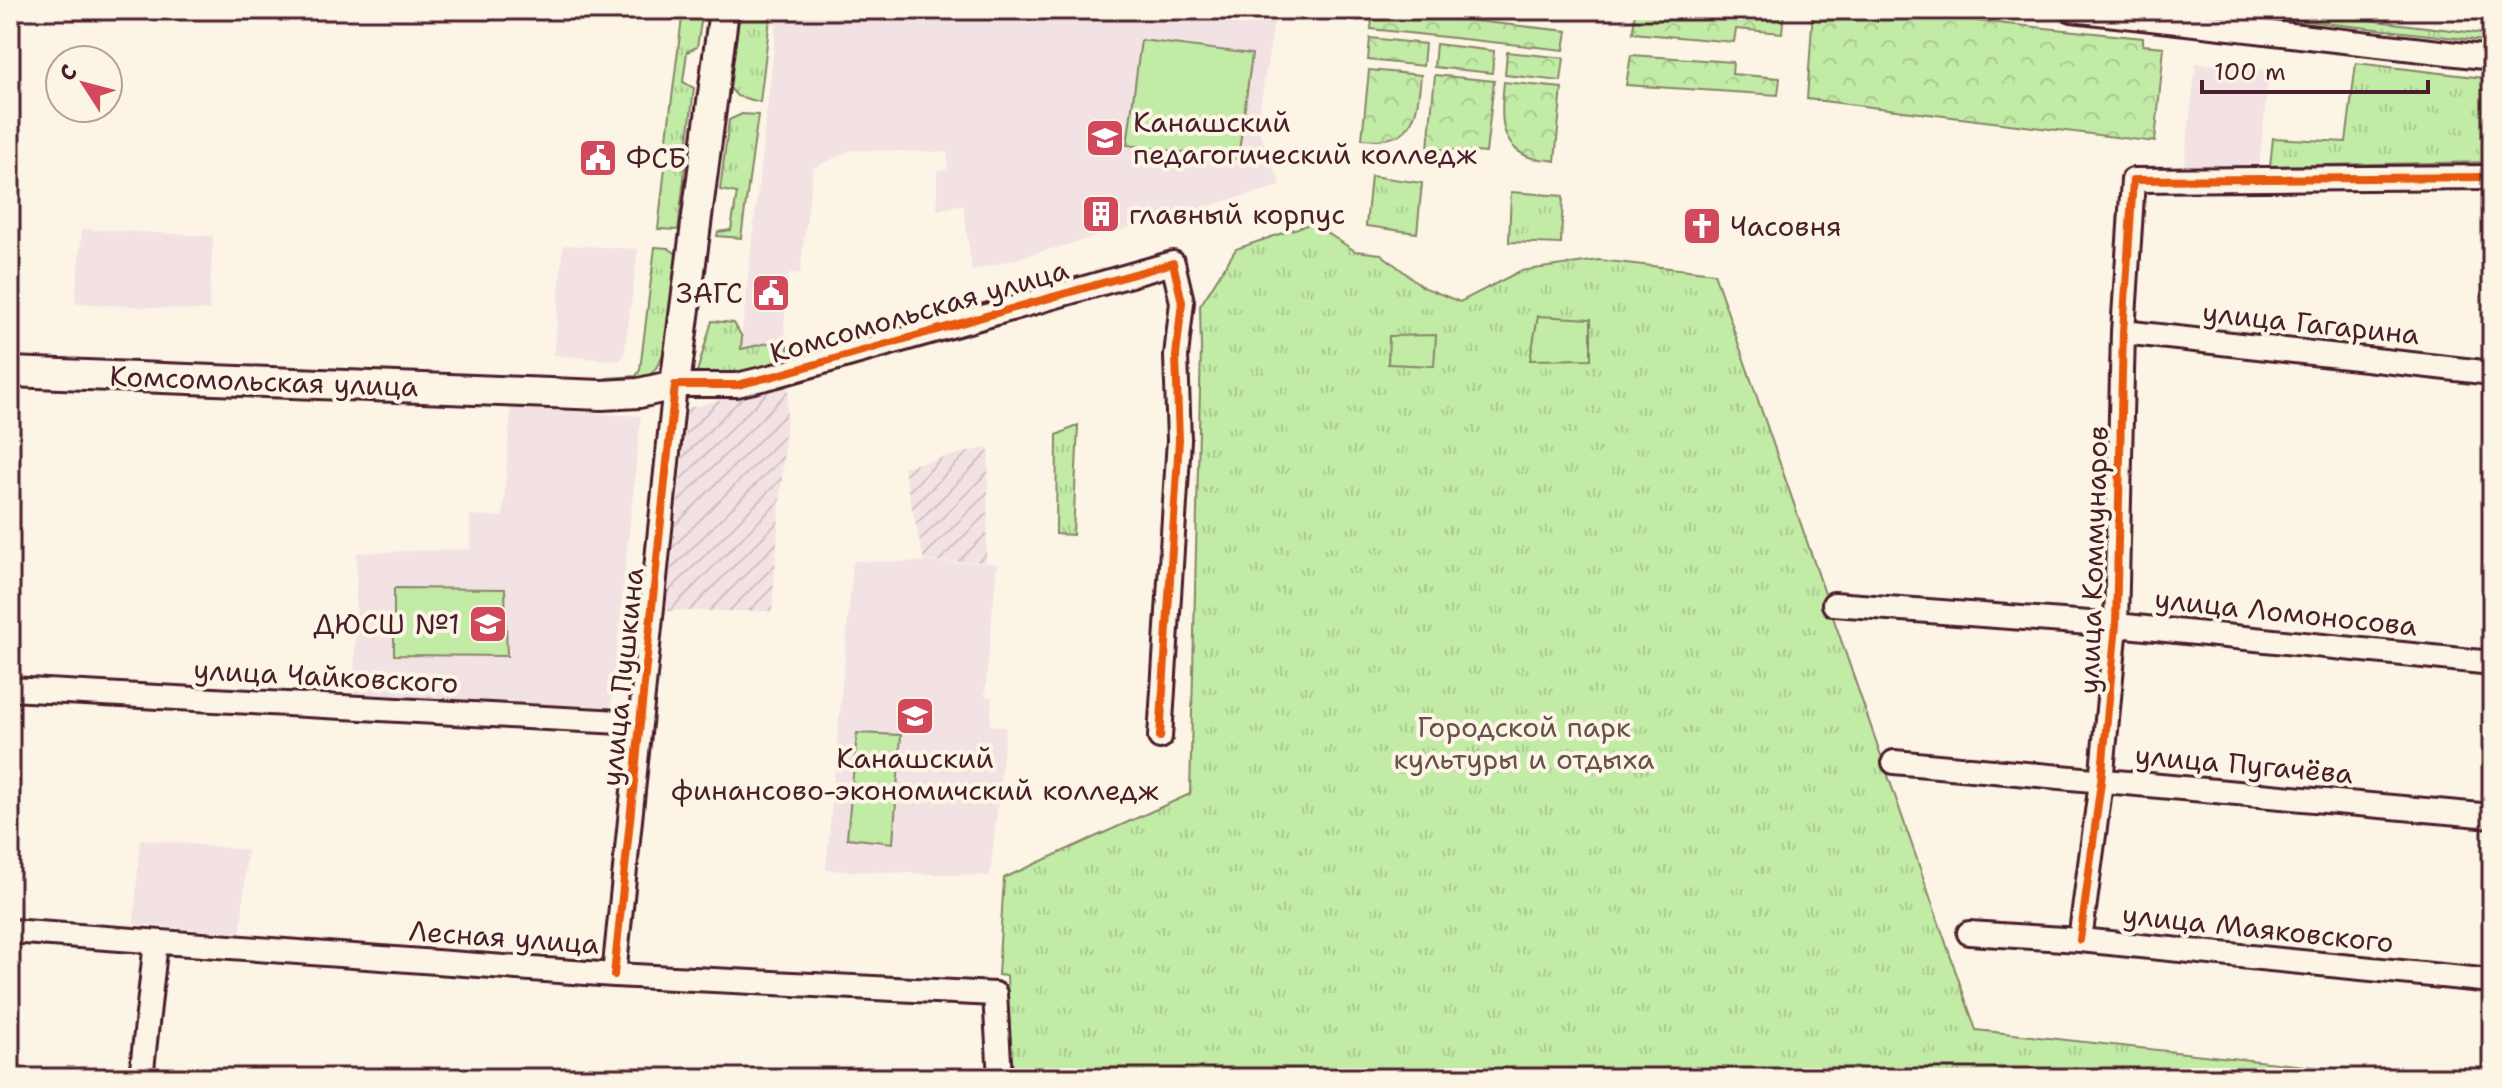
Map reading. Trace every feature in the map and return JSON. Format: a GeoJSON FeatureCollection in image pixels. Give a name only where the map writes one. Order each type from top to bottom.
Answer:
{"type":"FeatureCollection","features":[{"type":"Feature","properties":{"kind":"main road","name":"улица Пушкина"},"geometry":{"type":"LineString","coordinates":[[675,385],[706,157]]}},
{"type":"Feature","properties":{"kind":"main road","name":"Комсомольская улица"},"geometry":{"type":"LineString","coordinates":[[10,372],[602,395],[639,393],[675,385]]}},
{"type":"Feature","properties":{"kind":"street","name":"улица Пушкина"},"geometry":{"type":"LineString","coordinates":[[706,157],[724,10]]}},
{"type":"Feature","properties":{"kind":"street"},"geometry":{"type":"LineString","coordinates":[[2072,10],[2492,58]]}},
{"type":"Feature","properties":{"kind":"street","name":"улица Коммунаров"},"geometry":{"type":"LineString","coordinates":[[2080,940],[2101,782],[2116,625],[2123,332],[2133,180],[2492,177]]}},
{"type":"Feature","properties":{"kind":"street","name":"Комсомольская улица"},"geometry":{"type":"LineString","coordinates":[[675,385],[737,385],[762,379],[1173,263],[1182,302],[1176,356],[1179,440],[1160,737]]}},
{"type":"Feature","properties":{"kind":"street","name":"улица Гагарина"},"geometry":{"type":"LineString","coordinates":[[2123,332],[2492,373]]}},
{"type":"Feature","properties":{"kind":"street","name":"улица Пушкина"},"geometry":{"type":"LineString","coordinates":[[614,975],[675,385]]}},
{"type":"Feature","properties":{"kind":"street","name":"улица Ломоносова"},"geometry":{"type":"LineString","coordinates":[[1834,604],[2116,625],[2492,663]]}},
{"type":"Feature","properties":{"kind":"street","name":"улица Чайковского"},"geometry":{"type":"LineString","coordinates":[[10,689],[639,723]]}},
{"type":"Feature","properties":{"kind":"street","name":"улица Пугачёва"},"geometry":{"type":"LineString","coordinates":[[1894,762],[2492,816]]}},
{"type":"Feature","properties":{"kind":"street","name":"Лесная улица"},"geometry":{"type":"LineString","coordinates":[[10,931],[614,975],[995,994],[1000,1078]]}},
{"type":"Feature","properties":{"kind":"street","name":"улица Маяковского"},"geometry":{"type":"LineString","coordinates":[[1969,933],[2080,940],[2492,981]]}},
{"type":"Feature","properties":{"kind":"street"},"geometry":{"type":"LineString","coordinates":[[141,1078],[156,942]]}},
{"type":"Feature","properties":{"kind":"shaded area","name":"Канашский педагогический колледж"},"geometry":{"type":"Polygon","coordinates":[[[778,10],[1276,10],[1257,125],[1281,186],[972,271],[963,204],[937,210],[937,170],[948,169],[947,152],[852,150],[813,168],[800,274],[789,273],[784,326],[786,339],[740,349],[778,10]]]}},
{"type":"Feature","properties":{"kind":"shaded area"},"geometry":{"type":"Polygon","coordinates":[[[2196,63],[2269,71],[2259,168],[2184,166],[2196,63]]]}},
{"type":"Feature","properties":{"kind":"shaded area"},"geometry":{"type":"Polygon","coordinates":[[[82,229],[213,236],[209,311],[75,303],[82,229]]]}},
{"type":"Feature","properties":{"kind":"shaded area"},"geometry":{"type":"Polygon","coordinates":[[[563,245],[638,249],[624,356],[618,361],[554,355],[563,245]]]}},
{"type":"Feature","properties":{"kind":"shaded area"},"geometry":{"type":"Polygon","coordinates":[[[789,384],[772,611],[666,611],[688,408],[789,384]]]}},
{"type":"Feature","properties":{"kind":"shaded area","name":"ДЮСШ №1"},"geometry":{"type":"Polygon","coordinates":[[[511,408],[641,416],[611,707],[354,695],[357,553],[470,549],[470,515],[503,517],[511,408]]]}},
{"type":"Feature","properties":{"kind":"shaded area"},"geometry":{"type":"Polygon","coordinates":[[[989,447],[986,562],[924,561],[903,467],[989,447]]]}},
{"type":"Feature","properties":{"kind":"shaded area","name":"Канашский финансово-экономичский колледж"},"geometry":{"type":"Polygon","coordinates":[[[853,561],[997,563],[985,696],[992,698],[990,725],[1006,727],[990,876],[826,870],[853,561]]]}},
{"type":"Feature","properties":{"kind":"shaded area"},"geometry":{"type":"Polygon","coordinates":[[[140,839],[247,850],[241,933],[134,924],[140,839]]]}},
{"type":"Feature","properties":{"kind":"green space"},"geometry":{"type":"Polygon","coordinates":[[[683,10],[703,10],[697,47],[687,52],[683,82],[694,88],[688,140],[680,148],[666,146],[683,10]]]}},
{"type":"Feature","properties":{"kind":"green space"},"geometry":{"type":"Polygon","coordinates":[[[737,10],[771,10],[760,102],[737,96],[729,87],[737,10]]]}},
{"type":"Feature","properties":{"kind":"green space"},"geometry":{"type":"Polygon","coordinates":[[[1373,10],[1567,31],[1564,50],[1371,29],[1373,10]]]}},
{"type":"Feature","properties":{"kind":"green space"},"geometry":{"type":"Polygon","coordinates":[[[1635,10],[1784,10],[1782,33],[1736,29],[1734,42],[1633,33],[1635,10]]]}},
{"type":"Feature","properties":{"kind":"green space"},"geometry":{"type":"Polygon","coordinates":[[[1813,10],[1871,10],[2143,38],[2143,45],[2164,47],[2155,142],[1807,99],[1813,10]]]}},
{"type":"Feature","properties":{"kind":"green space"},"geometry":{"type":"Polygon","coordinates":[[[2207,10],[2285,10],[2492,35],[2492,42],[2207,10]]]}},
{"type":"Feature","properties":{"kind":"green space"},"geometry":{"type":"Polygon","coordinates":[[[1370,38],[1425,44],[1423,66],[1368,60],[1370,38]]]}},
{"type":"Feature","properties":{"kind":"green space"},"geometry":{"type":"Polygon","coordinates":[[[1141,40],[1252,54],[1238,159],[1127,145],[1141,40]]]}},
{"type":"Feature","properties":{"kind":"green space"},"geometry":{"type":"Polygon","coordinates":[[[1436,44],[1494,51],[1492,73],[1434,67],[1436,44]]]}},
{"type":"Feature","properties":{"kind":"green space"},"geometry":{"type":"Polygon","coordinates":[[[1507,52],[1564,58],[1561,81],[1505,75],[1507,52]]]}},
{"type":"Feature","properties":{"kind":"green space"},"geometry":{"type":"Polygon","coordinates":[[[1631,55],[1733,62],[1732,74],[1780,78],[1778,95],[1626,85],[1631,55]]]}},
{"type":"Feature","properties":{"kind":"green space"},"geometry":{"type":"Polygon","coordinates":[[[2356,63],[2492,79],[2492,162],[2270,166],[2273,138],[2346,142],[2356,63]]]}},
{"type":"Feature","properties":{"kind":"green space"},"geometry":{"type":"Polygon","coordinates":[[[1369,70],[1421,75],[1414,116],[1402,133],[1392,138],[1362,139],[1369,70]]]}},
{"type":"Feature","properties":{"kind":"green space"},"geometry":{"type":"Polygon","coordinates":[[[1435,75],[1494,81],[1486,153],[1428,148],[1435,75]]]}},
{"type":"Feature","properties":{"kind":"green space"},"geometry":{"type":"Polygon","coordinates":[[[1504,82],[1562,88],[1555,161],[1529,157],[1511,144],[1503,126],[1504,82]]]}},
{"type":"Feature","properties":{"kind":"green space"},"geometry":{"type":"Polygon","coordinates":[[[742,114],[758,115],[741,238],[717,236],[718,232],[731,230],[737,193],[720,190],[729,120],[742,114]]]}},
{"type":"Feature","properties":{"kind":"green space"},"geometry":{"type":"Polygon","coordinates":[[[666,159],[686,161],[678,230],[658,229],[666,159]]]}},
{"type":"Feature","properties":{"kind":"green space"},"geometry":{"type":"Polygon","coordinates":[[[1371,176],[1422,183],[1417,233],[1366,226],[1371,176]]]}},
{"type":"Feature","properties":{"kind":"green space"},"geometry":{"type":"Polygon","coordinates":[[[1511,192],[1563,196],[1561,244],[1509,242],[1511,192]]]}},
{"type":"Feature","properties":{"kind":"green space","name":"Городской парк культуры и отдыха"},"geometry":{"type":"Polygon","coordinates":[[[1312,223],[1355,251],[1381,254],[1423,287],[1460,302],[1520,271],[1599,260],[1714,273],[1976,1030],[2413,1078],[1012,1078],[1007,976],[998,975],[1004,878],[1190,794],[1200,306],[1236,249],[1312,223]]]}},
{"type":"Feature","properties":{"kind":"green space"},"geometry":{"type":"Polygon","coordinates":[[[655,247],[668,248],[678,255],[666,346],[650,375],[634,383],[607,384],[607,378],[636,376],[640,370],[655,247]]]}},
{"type":"Feature","properties":{"kind":"green space"},"geometry":{"type":"Polygon","coordinates":[[[1538,316],[1591,319],[1591,359],[1530,360],[1538,316]]]}},
{"type":"Feature","properties":{"kind":"green space"},"geometry":{"type":"Polygon","coordinates":[[[712,321],[734,323],[742,337],[741,349],[786,339],[791,361],[706,384],[697,372],[712,321]]]}},
{"type":"Feature","properties":{"kind":"green space"},"geometry":{"type":"Polygon","coordinates":[[[1436,335],[1434,366],[1388,364],[1389,336],[1436,335]]]}},
{"type":"Feature","properties":{"kind":"green space"},"geometry":{"type":"Polygon","coordinates":[[[1078,425],[1073,535],[1056,534],[1057,435],[1078,425]]]}},
{"type":"Feature","properties":{"kind":"green space"},"geometry":{"type":"Polygon","coordinates":[[[394,588],[505,589],[507,656],[394,655],[394,588]]]}},
{"type":"Feature","properties":{"kind":"green space"},"geometry":{"type":"Polygon","coordinates":[[[857,733],[901,735],[893,843],[847,838],[857,733]]]}},
{"type":"Feature","properties":{"kind":"cycle path"},"geometry":{"type":"LineString","coordinates":[[2080,940],[2101,782],[2116,625],[2123,332],[2133,180],[2492,177]]}},
{"type":"Feature","properties":{"kind":"cycle path"},"geometry":{"type":"LineString","coordinates":[[614,975],[675,385],[737,385],[774,376],[1173,263],[1182,302],[1176,356],[1179,440],[1160,737]]}},
{"type":"Feature","properties":{"kind":"place","name":"Канашский педагогический колледж"},"geometry":{"type":"Point","coordinates":[1105,138]}},
{"type":"Feature","properties":{"kind":"place","name":"ФСБ"},"geometry":{"type":"Point","coordinates":[598,158]}},
{"type":"Feature","properties":{"kind":"place","name":"главный корпус"},"geometry":{"type":"Point","coordinates":[1101,214]}},
{"type":"Feature","properties":{"kind":"place","name":"Часовня"},"geometry":{"type":"Point","coordinates":[1702,226]}},
{"type":"Feature","properties":{"kind":"place","name":"ЗАГС"},"geometry":{"type":"Point","coordinates":[771,293]}},
{"type":"Feature","properties":{"kind":"place","name":"ДЮСШ №1"},"geometry":{"type":"Point","coordinates":[488,624]}},
{"type":"Feature","properties":{"kind":"place","name":"Канашский финансово-экономичский колледж"},"geometry":{"type":"Point","coordinates":[915,716]}}]}
